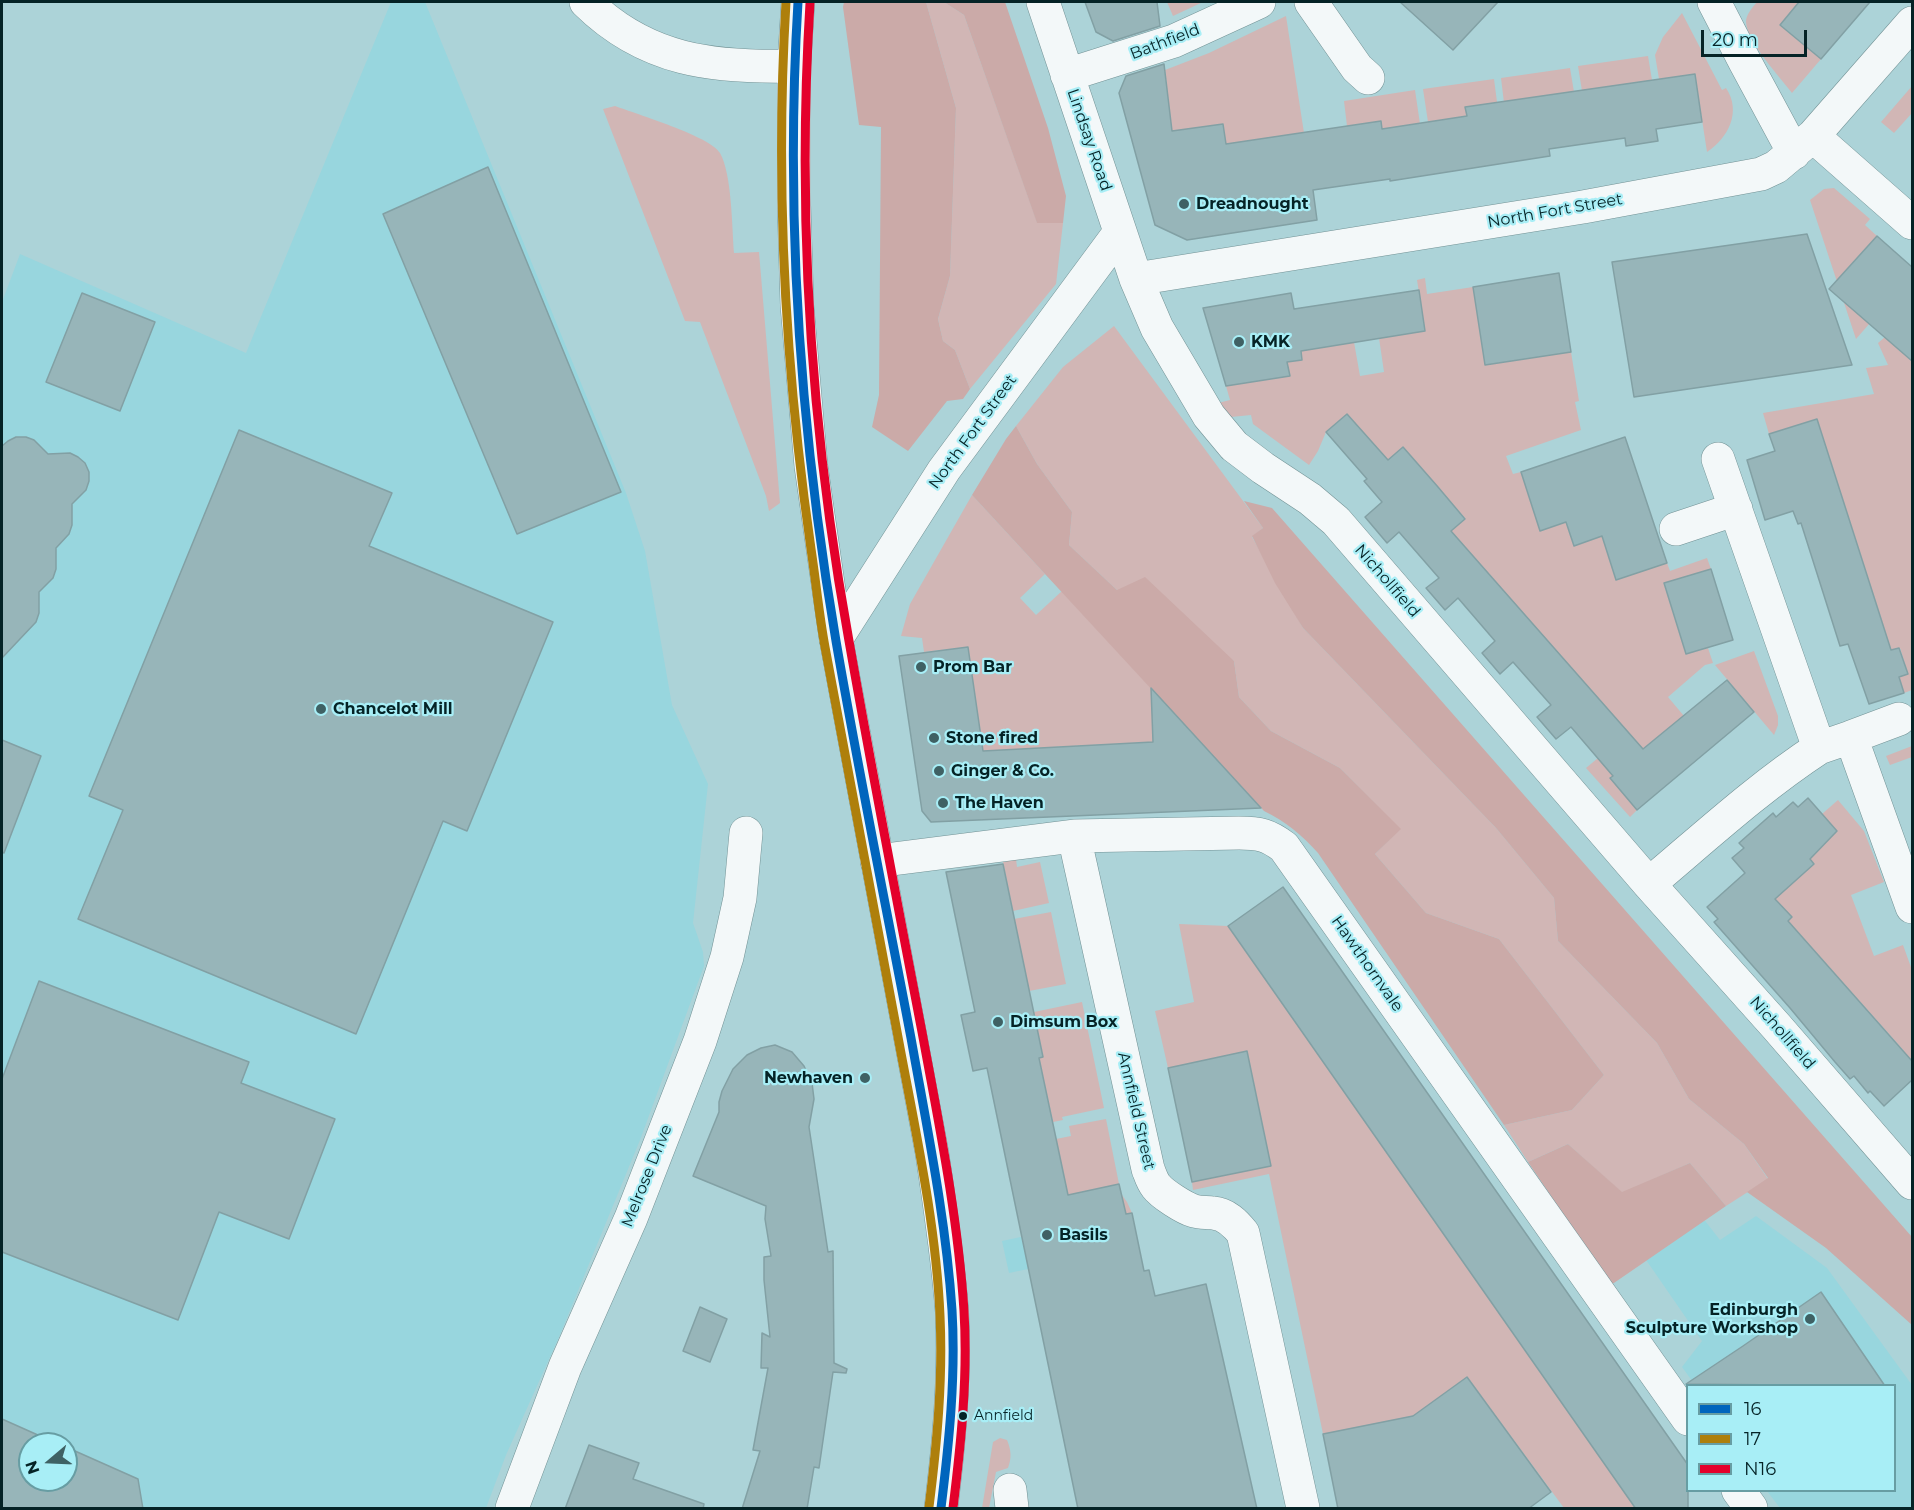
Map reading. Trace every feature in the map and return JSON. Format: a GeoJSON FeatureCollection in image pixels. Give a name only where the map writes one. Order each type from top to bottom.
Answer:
{"type":"FeatureCollection","features":[{"type":"Feature","properties":{"kind":"street"},"geometry":{"type":"LineString","coordinates":[[586,2],[626,33],[663,52],[728,66],[794,66]]}},
{"type":"Feature","properties":{"kind":"street"},"geometry":{"type":"LineString","coordinates":[[798,2],[794,66],[794,206],[797,305],[811,466],[836,639],[932,1153],[948,1273],[952,1314],[952,1391],[941,1509]]}},
{"type":"Feature","properties":{"kind":"street","name":"Lindsay Road"},"geometry":{"type":"LineString","coordinates":[[1042,2],[1136,279]]}},
{"type":"Feature","properties":{"kind":"street","name":"Bathfield"},"geometry":{"type":"LineString","coordinates":[[1067,75],[1174,40],[1260,2]]}},
{"type":"Feature","properties":{"kind":"street"},"geometry":{"type":"LineString","coordinates":[[1311,2],[1357,68],[1368,78]]}},
{"type":"Feature","properties":{"kind":"street"},"geometry":{"type":"LineString","coordinates":[[1714,2],[1745,62],[1804,144],[1912,223]]}},
{"type":"Feature","properties":{"kind":"street","name":"North Fort Street"},"geometry":{"type":"LineString","coordinates":[[1136,279],[1583,207],[1755,176],[1776,167],[1804,144],[1912,23]]}},
{"type":"Feature","properties":{"kind":"street","name":"North Fort Street"},"geometry":{"type":"LineString","coordinates":[[836,639],[944,470],[1120,232]]}},
{"type":"Feature","properties":{"kind":"street","name":"Nichollfield"},"geometry":{"type":"LineString","coordinates":[[1136,279],[1157,328],[1209,416],[1234,446],[1310,499],[1336,521],[1649,884],[1912,1183]]}},
{"type":"Feature","properties":{"kind":"street"},"geometry":{"type":"LineString","coordinates":[[1718,459],[1819,748]]}},
{"type":"Feature","properties":{"kind":"street"},"geometry":{"type":"LineString","coordinates":[[1676,529],[1736,509]]}},
{"type":"Feature","properties":{"kind":"street"},"geometry":{"type":"LineString","coordinates":[[1649,884],[1758,792],[1819,748],[1899,719]]}},
{"type":"Feature","properties":{"kind":"street"},"geometry":{"type":"LineString","coordinates":[[1851,737],[1912,907]]}},
{"type":"Feature","properties":{"kind":"street","name":"Melrose Drive"},"geometry":{"type":"LineString","coordinates":[[512,1509],[565,1367],[631,1218],[700,1041],[727,957],[740,898],[746,833]]}},
{"type":"Feature","properties":{"kind":"street","name":"Hawthornvale"},"geometry":{"type":"LineString","coordinates":[[877,861],[1074,836],[1258,833],[1271,837],[1284,847],[1686,1416]]}},
{"type":"Feature","properties":{"kind":"street","name":"Annfield Street"},"geometry":{"type":"LineString","coordinates":[[1074,836],[1152,1178],[1160,1191],[1186,1208],[1215,1213],[1230,1219],[1243,1233],[1303,1509]]}},
{"type":"Feature","properties":{"kind":"street"},"geometry":{"type":"LineString","coordinates":[[1739,1492],[1750,1509]]}},
{"type":"Feature","properties":{"kind":"shaded area"},"geometry":{"type":"Polygon","coordinates":[[[391,2],[425,2],[626,493],[645,551],[672,705],[708,784],[693,923],[703,952],[704,966],[640,1140],[559,1337],[506,1455],[486,1508],[2,1508],[2,302],[20,254],[246,353],[391,2]]]}},
{"type":"Feature","properties":{"kind":"shaded area"},"geometry":{"type":"Polygon","coordinates":[[[844,2],[926,2],[956,108],[950,276],[938,319],[943,341],[955,350],[970,389],[963,399],[947,401],[908,451],[872,427],[879,395],[881,127],[859,125],[844,2]]]}},
{"type":"Feature","properties":{"kind":"shaded area"},"geometry":{"type":"Polygon","coordinates":[[[926,2],[944,2],[964,15],[1037,222],[1063,223],[1056,284],[970,389],[955,350],[943,341],[938,319],[950,276],[956,108],[926,2]]]}},
{"type":"Feature","properties":{"kind":"shaded area"},"geometry":{"type":"Polygon","coordinates":[[[944,2],[1005,2],[1048,128],[1066,196],[1063,223],[1037,223],[964,15],[944,2]]]}},
{"type":"Feature","properties":{"kind":"shaded area"},"geometry":{"type":"Polygon","coordinates":[[[1167,2],[1203,2],[1173,16],[1167,2]]]}},
{"type":"Feature","properties":{"kind":"shaded area"},"geometry":{"type":"Polygon","coordinates":[[[1757,2],[1799,2],[1780,25],[1821,59],[1792,93],[1758,49],[1748,30],[1747,16],[1757,2]]]}},
{"type":"Feature","properties":{"kind":"shaded area"},"geometry":{"type":"Polygon","coordinates":[[[1682,13],[1722,90],[1726,88],[1731,97],[1733,106],[1733,115],[1726,132],[1707,152],[1695,74],[1659,79],[1655,55],[1663,37],[1682,13]]]}},
{"type":"Feature","properties":{"kind":"shaded area"},"geometry":{"type":"Polygon","coordinates":[[[1286,16],[1304,133],[1226,144],[1223,124],[1200,127],[1174,153],[1165,70],[1209,53],[1286,16]]]}},
{"type":"Feature","properties":{"kind":"shaded area"},"geometry":{"type":"Polygon","coordinates":[[[1648,56],[1652,80],[1582,91],[1578,66],[1648,56]]]}},
{"type":"Feature","properties":{"kind":"shaded area"},"geometry":{"type":"Polygon","coordinates":[[[1570,68],[1574,92],[1504,103],[1501,78],[1570,68]]]}},
{"type":"Feature","properties":{"kind":"shaded area"},"geometry":{"type":"Polygon","coordinates":[[[1494,79],[1497,102],[1467,116],[1428,122],[1423,89],[1494,79]]]}},
{"type":"Feature","properties":{"kind":"shaded area"},"geometry":{"type":"Polygon","coordinates":[[[1912,86],[1912,113],[1894,133],[1881,122],[1912,86]]]}},
{"type":"Feature","properties":{"kind":"shaded area"},"geometry":{"type":"Polygon","coordinates":[[[1415,90],[1420,124],[1382,130],[1381,121],[1347,126],[1344,101],[1415,90]]]}},
{"type":"Feature","properties":{"kind":"shaded area"},"geometry":{"type":"Polygon","coordinates":[[[615,106],[688,133],[713,146],[720,153],[729,187],[734,253],[759,252],[780,503],[769,511],[766,496],[700,322],[685,321],[603,109],[615,106]]]}},
{"type":"Feature","properties":{"kind":"shaded area"},"geometry":{"type":"Polygon","coordinates":[[[1834,188],[1870,219],[1865,225],[1877,236],[1846,270],[1883,303],[1912,272],[1912,275],[1856,339],[1810,200],[1824,189],[1834,188]]]}},
{"type":"Feature","properties":{"kind":"shaded area"},"geometry":{"type":"Polygon","coordinates":[[[1425,278],[1427,294],[1473,287],[1485,365],[1571,352],[1579,401],[1575,402],[1581,430],[1506,456],[1513,474],[1521,472],[1540,531],[1566,522],[1574,546],[1602,536],[1616,580],[1667,563],[1670,571],[1707,558],[1711,569],[1664,584],[1686,654],[1708,648],[1713,663],[1705,665],[1668,697],[1684,716],[1611,778],[1637,810],[1630,817],[1586,768],[1598,758],[1588,747],[1617,721],[1451,531],[1465,518],[1402,448],[1388,460],[1347,414],[1326,432],[1309,465],[1253,424],[1251,415],[1231,417],[1218,403],[1230,400],[1226,386],[1289,376],[1287,362],[1302,360],[1301,351],[1354,342],[1360,376],[1384,372],[1379,338],[1425,331],[1417,280],[1425,278]]]}},
{"type":"Feature","properties":{"kind":"shaded area"},"geometry":{"type":"Polygon","coordinates":[[[1114,326],[1263,528],[1252,537],[1303,628],[1496,828],[1554,898],[1558,941],[1657,1043],[1689,1099],[1744,1144],[1768,1179],[1726,1206],[1690,1163],[1622,1193],[1568,1144],[1528,1162],[1504,1125],[1572,1110],[1604,1075],[1499,939],[1426,913],[1375,854],[1400,829],[1340,768],[1271,731],[1239,697],[1234,661],[1117,590],[1069,545],[1072,512],[1037,464],[1016,426],[1063,367],[1114,326]]]}},
{"type":"Feature","properties":{"kind":"shaded area"},"geometry":{"type":"Polygon","coordinates":[[[1885,337],[1912,361],[1912,690],[1904,693],[1899,677],[1908,674],[1900,648],[1891,650],[1817,419],[1769,434],[1763,413],[1874,394],[1866,368],[1888,365],[1878,343],[1885,337]]]}},
{"type":"Feature","properties":{"kind":"shaded area"},"geometry":{"type":"Polygon","coordinates":[[[1016,426],[1037,464],[1072,512],[1069,545],[1117,590],[1145,577],[1234,661],[1239,697],[1271,731],[1340,768],[1401,829],[1375,854],[1426,913],[1499,939],[1604,1075],[1572,1110],[1504,1125],[1318,853],[1293,829],[1264,811],[972,495],[1016,426]]]}},
{"type":"Feature","properties":{"kind":"shaded area"},"geometry":{"type":"Polygon","coordinates":[[[972,495],[1045,574],[1020,598],[1036,615],[1062,591],[1159,696],[1152,707],[1154,751],[1111,744],[997,750],[984,761],[967,647],[924,652],[922,638],[901,636],[910,604],[972,495]]]}},
{"type":"Feature","properties":{"kind":"shaded area"},"geometry":{"type":"Polygon","coordinates":[[[1244,501],[1272,508],[1912,1237],[1912,1325],[1826,1248],[1747,1192],[1768,1178],[1744,1144],[1689,1099],[1657,1043],[1558,941],[1554,898],[1496,828],[1303,628],[1275,583],[1252,536],[1263,528],[1244,501]]]}},
{"type":"Feature","properties":{"kind":"shaded area"},"geometry":{"type":"Polygon","coordinates":[[[1754,651],[1778,716],[1778,725],[1774,735],[1715,665],[1754,651]]]}},
{"type":"Feature","properties":{"kind":"shaded area"},"geometry":{"type":"Polygon","coordinates":[[[1912,746],[1912,757],[1890,765],[1886,756],[1912,746]]]}},
{"type":"Feature","properties":{"kind":"shaded area"},"geometry":{"type":"Polygon","coordinates":[[[1838,800],[1864,831],[1884,882],[1851,895],[1874,956],[1903,945],[1912,970],[1912,1064],[1903,1053],[1904,1051],[1788,921],[1792,917],[1770,894],[1814,864],[1810,859],[1837,831],[1822,814],[1838,800]]]}},
{"type":"Feature","properties":{"kind":"shaded area"},"geometry":{"type":"Polygon","coordinates":[[[1016,859],[1017,867],[1040,862],[1049,903],[1013,911],[1003,862],[1016,859]]]}},
{"type":"Feature","properties":{"kind":"shaded area"},"geometry":{"type":"Polygon","coordinates":[[[1051,912],[1066,984],[1029,991],[1014,919],[1051,912]]]}},
{"type":"Feature","properties":{"kind":"shaded area"},"geometry":{"type":"Polygon","coordinates":[[[1179,924],[1228,926],[1636,1508],[1564,1508],[1467,1377],[1432,1403],[1453,1508],[1323,1434],[1269,1174],[1193,1190],[1192,1182],[1271,1166],[1247,1051],[1168,1068],[1155,1011],[1194,1002],[1179,924]]]}},
{"type":"Feature","properties":{"kind":"shaded area"},"geometry":{"type":"Polygon","coordinates":[[[1082,1002],[1104,1108],[1062,1117],[1063,1120],[1053,1122],[1039,1058],[1043,1056],[1034,1012],[1082,1002]]]}},
{"type":"Feature","properties":{"kind":"shaded area"},"geometry":{"type":"Polygon","coordinates":[[[1106,1119],[1119,1184],[1081,1192],[1083,1203],[1122,1195],[1132,1213],[1074,1225],[1056,1139],[1071,1136],[1069,1126],[1106,1119]]]}},
{"type":"Feature","properties":{"kind":"shaded area"},"geometry":{"type":"Polygon","coordinates":[[[1568,1144],[1622,1192],[1690,1163],[1726,1206],[1611,1285],[1528,1162],[1568,1144]]]}},
{"type":"Feature","properties":{"kind":"shaded area"},"geometry":{"type":"Polygon","coordinates":[[[1677,1185],[1720,1240],[1756,1216],[1827,1268],[1912,1385],[1912,1508],[1780,1508],[1768,1492],[1896,1492],[1896,1384],[1694,1384],[1682,1367],[1702,1341],[1613,1212],[1677,1185]]]}},
{"type":"Feature","properties":{"kind":"shaded area"},"geometry":{"type":"Polygon","coordinates":[[[1132,1213],[1137,1246],[1009,1273],[1002,1241],[1132,1213]]]}},
{"type":"Feature","properties":{"kind":"shaded area"},"geometry":{"type":"Polygon","coordinates":[[[1000,1438],[1007,1440],[1011,1454],[1008,1468],[996,1472],[989,1508],[982,1508],[993,1442],[1000,1438]]]}},
{"type":"Feature","properties":{"kind":"building"},"geometry":{"type":"Polygon","coordinates":[[[1085,2],[1157,2],[1160,26],[1113,41],[1096,32],[1085,2]]]}},
{"type":"Feature","properties":{"kind":"building"},"geometry":{"type":"Polygon","coordinates":[[[1400,2],[1498,2],[1453,50],[1400,2]]]}},
{"type":"Feature","properties":{"kind":"building"},"geometry":{"type":"Polygon","coordinates":[[[1799,2],[1870,2],[1821,59],[1780,25],[1799,2]]]}},
{"type":"Feature","properties":{"kind":"building"},"geometry":{"type":"Polygon","coordinates":[[[1164,64],[1172,131],[1223,124],[1226,144],[1381,121],[1382,129],[1467,116],[1465,107],[1695,74],[1702,122],[1656,129],[1658,141],[1626,146],[1625,138],[1549,149],[1550,156],[1390,181],[1390,179],[1313,190],[1317,220],[1187,240],[1155,225],[1119,93],[1126,76],[1164,64]]]}},
{"type":"Feature","properties":{"kind":"building"},"geometry":{"type":"Polygon","coordinates":[[[488,167],[621,492],[517,534],[383,214],[488,167]]]}},
{"type":"Feature","properties":{"kind":"building"},"geometry":{"type":"Polygon","coordinates":[[[1807,234],[1852,365],[1634,397],[1612,262],[1807,234]]]}},
{"type":"Feature","properties":{"kind":"building"},"geometry":{"type":"Polygon","coordinates":[[[1877,236],[1912,267],[1912,361],[1829,289],[1877,236]]]}},
{"type":"Feature","properties":{"kind":"building"},"geometry":{"type":"Polygon","coordinates":[[[1559,273],[1571,352],[1485,365],[1473,287],[1559,273]]]}},
{"type":"Feature","properties":{"kind":"building"},"geometry":{"type":"Polygon","coordinates":[[[1419,290],[1425,331],[1301,351],[1302,360],[1287,362],[1290,376],[1226,386],[1203,308],[1291,293],[1294,309],[1419,290]]]}},
{"type":"Feature","properties":{"kind":"building"},"geometry":{"type":"Polygon","coordinates":[[[82,293],[155,322],[120,411],[46,382],[82,293]]]}},
{"type":"Feature","properties":{"kind":"building"},"geometry":{"type":"Polygon","coordinates":[[[1347,414],[1388,460],[1403,447],[1465,519],[1451,531],[1643,749],[1727,680],[1754,712],[1637,810],[1610,778],[1613,776],[1571,727],[1556,739],[1537,717],[1551,705],[1513,662],[1500,674],[1482,653],[1495,641],[1458,598],[1445,610],[1426,588],[1439,578],[1399,532],[1387,543],[1365,517],[1382,502],[1364,481],[1367,479],[1326,432],[1347,414]]]}},
{"type":"Feature","properties":{"kind":"building"},"geometry":{"type":"Polygon","coordinates":[[[1817,419],[1891,650],[1899,648],[1908,674],[1899,677],[1904,693],[1869,704],[1848,644],[1840,646],[1801,523],[1798,524],[1793,511],[1765,520],[1747,460],[1775,451],[1769,434],[1817,419]]]}},
{"type":"Feature","properties":{"kind":"building","name":"Chancelot Mill"},"geometry":{"type":"Polygon","coordinates":[[[239,430],[392,493],[369,546],[553,622],[467,831],[443,821],[356,1034],[78,919],[123,810],[89,796],[239,430]]]}},
{"type":"Feature","properties":{"kind":"building"},"geometry":{"type":"Polygon","coordinates":[[[16,437],[34,440],[48,454],[70,453],[78,457],[85,463],[89,472],[89,481],[86,490],[72,504],[72,525],[69,534],[56,548],[56,569],[53,578],[39,592],[39,613],[36,622],[2,658],[2,446],[16,437]]]}},
{"type":"Feature","properties":{"kind":"building"},"geometry":{"type":"Polygon","coordinates":[[[1625,437],[1667,563],[1616,580],[1602,536],[1574,546],[1566,522],[1540,531],[1521,472],[1625,437]]]}},
{"type":"Feature","properties":{"kind":"building"},"geometry":{"type":"Polygon","coordinates":[[[1711,569],[1733,640],[1686,654],[1664,583],[1711,569]]]}},
{"type":"Feature","properties":{"kind":"building"},"geometry":{"type":"Polygon","coordinates":[[[968,647],[983,751],[1153,742],[1151,688],[1261,808],[931,822],[922,811],[899,656],[968,647]]]}},
{"type":"Feature","properties":{"kind":"building"},"geometry":{"type":"Polygon","coordinates":[[[2,740],[41,756],[4,853],[2,852],[2,740]]]}},
{"type":"Feature","properties":{"kind":"building"},"geometry":{"type":"Polygon","coordinates":[[[1808,798],[1837,831],[1810,859],[1814,864],[1775,899],[1792,917],[1788,921],[1912,1061],[1912,1080],[1884,1106],[1870,1091],[1868,1093],[1854,1076],[1850,1079],[1714,922],[1718,919],[1707,907],[1745,873],[1732,858],[1744,848],[1739,843],[1773,813],[1776,817],[1793,802],[1798,807],[1808,798]]]}},
{"type":"Feature","properties":{"kind":"building"},"geometry":{"type":"Polygon","coordinates":[[[1003,864],[1043,1057],[1039,1058],[1068,1195],[1119,1184],[1126,1214],[1132,1213],[1144,1271],[1149,1270],[1155,1296],[1206,1284],[1257,1509],[1078,1509],[987,1068],[973,1071],[961,1015],[975,1012],[946,872],[1003,864]]]}},
{"type":"Feature","properties":{"kind":"building"},"geometry":{"type":"Polygon","coordinates":[[[1283,887],[1686,1462],[1688,1509],[1636,1509],[1228,926],[1283,887]]]}},
{"type":"Feature","properties":{"kind":"building"},"geometry":{"type":"Polygon","coordinates":[[[39,981],[249,1062],[241,1083],[335,1119],[289,1239],[219,1212],[178,1320],[2,1252],[2,1079],[39,981]]]}},
{"type":"Feature","properties":{"kind":"building"},"geometry":{"type":"Polygon","coordinates":[[[775,1045],[792,1052],[804,1066],[812,1083],[814,1099],[809,1127],[828,1252],[833,1251],[834,1363],[847,1369],[846,1373],[833,1372],[819,1468],[814,1467],[807,1509],[742,1509],[760,1451],[753,1450],[768,1368],[761,1368],[762,1333],[770,1337],[764,1280],[764,1257],[771,1256],[765,1219],[766,1206],[693,1176],[719,1112],[722,1091],[733,1069],[747,1055],[761,1048],[775,1045]]]}},
{"type":"Feature","properties":{"kind":"building"},"geometry":{"type":"Polygon","coordinates":[[[1247,1051],[1271,1166],[1192,1182],[1168,1068],[1247,1051]]]}},
{"type":"Feature","properties":{"kind":"building","name":"Edinburgh Sculpture Workshop"},"geometry":{"type":"Polygon","coordinates":[[[1821,1292],[1884,1384],[1686,1384],[1821,1292]]]}},
{"type":"Feature","properties":{"kind":"building"},"geometry":{"type":"Polygon","coordinates":[[[700,1307],[727,1319],[710,1362],[683,1351],[700,1307]]]}},
{"type":"Feature","properties":{"kind":"building"},"geometry":{"type":"Polygon","coordinates":[[[1467,1377],[1551,1492],[1528,1509],[1338,1509],[1323,1434],[1413,1416],[1467,1377]]]}},
{"type":"Feature","properties":{"kind":"building"},"geometry":{"type":"Polygon","coordinates":[[[2,1419],[31,1432],[18,1432],[18,1492],[78,1492],[78,1452],[138,1479],[143,1509],[2,1509],[2,1419]]]}},
{"type":"Feature","properties":{"kind":"building"},"geometry":{"type":"Polygon","coordinates":[[[589,1445],[639,1463],[633,1479],[704,1504],[703,1509],[565,1509],[589,1445]]]}},
{"type":"Feature","properties":{"kind":"transit line","name":"17"},"geometry":{"type":"LineString","coordinates":[[786,2],[782,207],[789,344],[802,481],[823,635],[918,1141],[938,1281],[941,1364],[937,1435],[929,1507]]}},
{"type":"Feature","properties":{"kind":"transit line","name":"16"},"geometry":{"type":"LineString","coordinates":[[798,2],[793,162],[795,242],[805,402],[823,562],[836,641],[911,1038],[945,1242],[952,1310],[953,1360],[949,1434],[941,1508]]}},
{"type":"Feature","properties":{"kind":"transit line","name":"N16"},"geometry":{"type":"LineString","coordinates":[[810,3],[805,163],[810,323],[817,403],[825,483],[849,641],[953,1206],[965,1336],[961,1435],[953,1508]]}},
{"type":"Feature","properties":{"kind":"place","name":"Dreadnought"},"geometry":{"type":"Point","coordinates":[1184,204]}},
{"type":"Feature","properties":{"kind":"place","name":"KMK"},"geometry":{"type":"Point","coordinates":[1239,342]}},
{"type":"Feature","properties":{"kind":"place","name":"Prom Bar"},"geometry":{"type":"Point","coordinates":[921,667]}},
{"type":"Feature","properties":{"kind":"place","name":"Chancelot Mill"},"geometry":{"type":"Point","coordinates":[321,709]}},
{"type":"Feature","properties":{"kind":"place","name":"Stone fired"},"geometry":{"type":"Point","coordinates":[934,738]}},
{"type":"Feature","properties":{"kind":"place","name":"Ginger & Co."},"geometry":{"type":"Point","coordinates":[939,771]}},
{"type":"Feature","properties":{"kind":"place","name":"The Haven"},"geometry":{"type":"Point","coordinates":[943,803]}},
{"type":"Feature","properties":{"kind":"place","name":"Dimsum Box"},"geometry":{"type":"Point","coordinates":[998,1022]}},
{"type":"Feature","properties":{"kind":"place","name":"Newhaven"},"geometry":{"type":"Point","coordinates":[865,1078]}},
{"type":"Feature","properties":{"kind":"place","name":"Basils"},"geometry":{"type":"Point","coordinates":[1047,1235]}},
{"type":"Feature","properties":{"kind":"place","name":"Edinburgh Sculpture Workshop"},"geometry":{"type":"Point","coordinates":[1810,1319]}},
{"type":"Feature","properties":{"kind":"place","name":"Annfield"},"geometry":{"type":"Point","coordinates":[963,1416]}}]}
